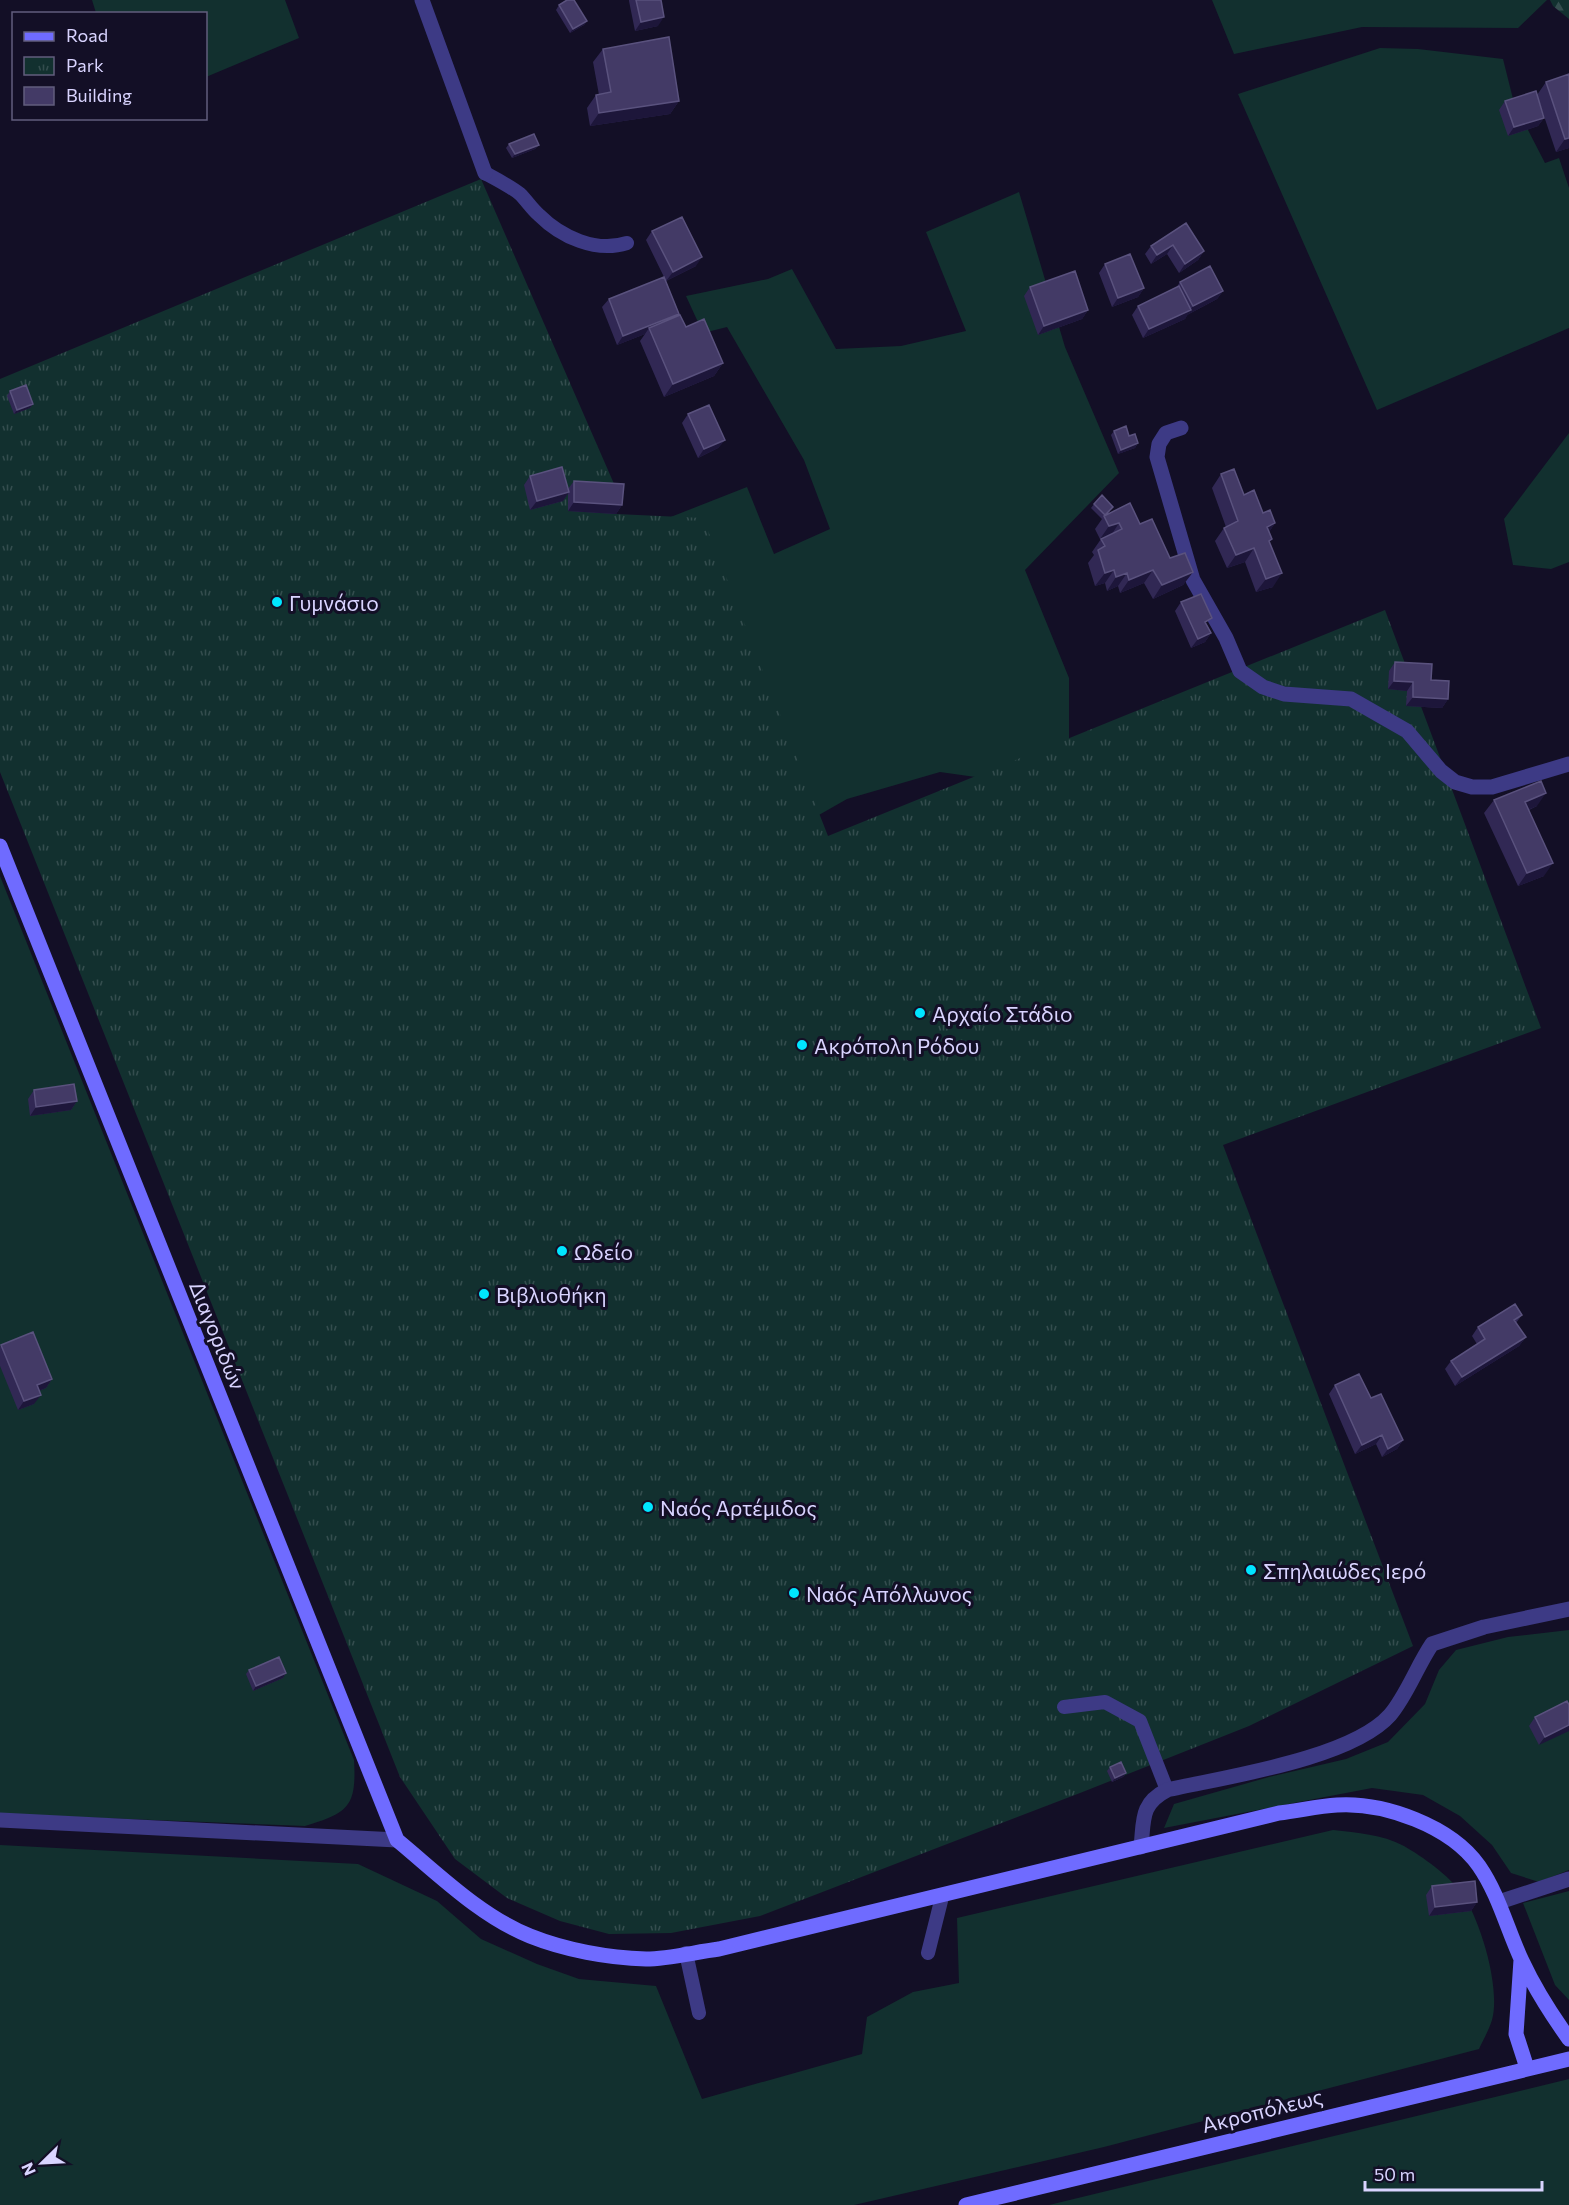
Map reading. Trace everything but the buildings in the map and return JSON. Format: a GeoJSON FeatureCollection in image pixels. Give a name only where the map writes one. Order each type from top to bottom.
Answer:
{"type":"FeatureCollection","features":[{"type":"Feature","properties":{"kind":"street"},"geometry":{"type":"LineString","coordinates":[[422,0],[484,172]]}},
{"type":"Feature","properties":{"kind":"street"},"geometry":{"type":"LineString","coordinates":[[1181,428],[1166,433],[1157,457],[1193,580],[1226,638],[1240,671],[1263,687],[1284,694],[1350,699],[1407,731],[1441,771],[1455,782],[1472,787],[1492,786],[1569,764]]}},
{"type":"Feature","properties":{"kind":"street","name":"Διαγοριδών"},"geometry":{"type":"LineString","coordinates":[[0,846],[397,1839]]}},
{"type":"Feature","properties":{"kind":"street"},"geometry":{"type":"LineString","coordinates":[[1141,1846],[1145,1811],[1152,1798],[1167,1790],[1314,1756],[1362,1736],[1389,1716],[1432,1644],[1484,1627],[1569,1609]]}},
{"type":"Feature","properties":{"kind":"street"},"geometry":{"type":"LineString","coordinates":[[0,1820],[397,1839],[480,1906],[528,1935],[559,1945],[606,1955],[648,1959],[718,1949],[942,1897],[1279,1813],[1338,1805],[1394,1811],[1450,1839],[1478,1864],[1499,1902],[1521,1960],[1544,2004],[1569,2039]]}},
{"type":"Feature","properties":{"kind":"street"},"geometry":{"type":"LineString","coordinates":[[1499,1902],[1569,1879]]}},
{"type":"Feature","properties":{"kind":"street"},"geometry":{"type":"LineString","coordinates":[[1521,1960],[1516,2034],[1527,2068]]}},
{"type":"Feature","properties":{"kind":"street","name":"Ακροπόλεως"},"geometry":{"type":"LineString","coordinates":[[966,2205],[1569,2059]]}},
{"type":"Feature","properties":{"kind":"lane"},"geometry":{"type":"LineString","coordinates":[[484,172],[519,194],[539,216],[581,242],[607,248],[627,243]]}},
{"type":"Feature","properties":{"kind":"lane"},"geometry":{"type":"LineString","coordinates":[[1064,1707],[1106,1702],[1140,1721],[1167,1790]]}},
{"type":"Feature","properties":{"kind":"lane"},"geometry":{"type":"LineString","coordinates":[[928,1953],[942,1897]]}},
{"type":"Feature","properties":{"kind":"lane"},"geometry":{"type":"LineString","coordinates":[[686,1953],[699,2013]]}},
{"type":"Feature","properties":{"kind":"green space"},"geometry":{"type":"Polygon","coordinates":[[[92,0],[285,0],[299,38],[207,77],[207,12],[96,12],[92,0]]]}},
{"type":"Feature","properties":{"kind":"green space"},"geometry":{"type":"Polygon","coordinates":[[[1212,0],[1547,0],[1518,28],[1362,27],[1234,54],[1212,0]]]}},
{"type":"Feature","properties":{"kind":"green space"},"geometry":{"type":"Polygon","coordinates":[[[1550,0],[1569,0],[1569,19],[1553,6],[1550,0]]]}},
{"type":"Feature","properties":{"kind":"green space"},"geometry":{"type":"Polygon","coordinates":[[[1380,48],[1418,49],[1503,59],[1514,103],[1545,163],[1559,158],[1569,188],[1569,328],[1377,410],[1238,94],[1380,48]]]}},
{"type":"Feature","properties":{"kind":"green space","name":"Ακρόπολη Ρόδου"},"geometry":{"type":"Polygon","coordinates":[[[481,179],[618,493],[616,514],[703,518],[828,836],[1385,610],[1541,1028],[1223,1145],[1413,1646],[1249,1726],[1080,1793],[760,1916],[671,1933],[609,1934],[560,1921],[507,1898],[455,1859],[400,1777],[0,772],[0,379],[481,179]]]}},
{"type":"Feature","properties":{"kind":"green space"},"geometry":{"type":"Polygon","coordinates":[[[1019,192],[1065,347],[1119,473],[1025,570],[1069,678],[1069,749],[1011,782],[940,772],[847,799],[789,832],[663,520],[747,487],[774,554],[830,529],[804,460],[727,327],[703,333],[686,296],[768,279],[792,269],[836,349],[901,346],[966,331],[926,232],[1019,192]]]}},
{"type":"Feature","properties":{"kind":"green space"},"geometry":{"type":"Polygon","coordinates":[[[1569,433],[1569,562],[1551,569],[1513,565],[1504,519],[1569,433]]]}},
{"type":"Feature","properties":{"kind":"green space"},"geometry":{"type":"Polygon","coordinates":[[[0,876],[354,1760],[354,1789],[346,1806],[331,1817],[305,1826],[0,1814],[0,876]]]}},
{"type":"Feature","properties":{"kind":"green space"},"geometry":{"type":"Polygon","coordinates":[[[1569,1630],[1569,1870],[1539,1882],[1511,1873],[1492,1845],[1460,1816],[1423,1795],[1372,1788],[1164,1828],[1174,1804],[1269,1777],[1346,1759],[1388,1742],[1425,1704],[1439,1670],[1456,1650],[1508,1637],[1569,1630]]]}},
{"type":"Feature","properties":{"kind":"green space"},"geometry":{"type":"Polygon","coordinates":[[[1333,1830],[1378,1836],[1404,1846],[1435,1867],[1461,1892],[1482,1935],[1494,1990],[1492,2020],[1479,2049],[1104,2147],[854,2205],[0,2205],[0,1845],[358,1864],[437,1901],[481,1939],[537,1964],[579,1979],[656,1986],[702,2099],[862,2054],[867,2017],[913,1992],[959,1983],[957,1918],[1333,1830]]]}},
{"type":"Feature","properties":{"kind":"green space"},"geometry":{"type":"Polygon","coordinates":[[[1569,1891],[1569,2000],[1555,1985],[1523,1903],[1569,1891]]]}},
{"type":"Feature","properties":{"kind":"green space"},"geometry":{"type":"Polygon","coordinates":[[[1569,2079],[1569,2205],[1049,2205],[1569,2079]]]}},
{"type":"Feature","properties":{"kind":"place","name":"Γυμνάσιο"},"geometry":{"type":"Point","coordinates":[277,602]}},
{"type":"Feature","properties":{"kind":"place","name":"Αρχαίο Στάδιο"},"geometry":{"type":"Point","coordinates":[920,1013]}},
{"type":"Feature","properties":{"kind":"place","name":"Ακρόπολη Ρόδου"},"geometry":{"type":"Point","coordinates":[802,1045]}},
{"type":"Feature","properties":{"kind":"place","name":"Ωδείο"},"geometry":{"type":"Point","coordinates":[562,1251]}},
{"type":"Feature","properties":{"kind":"place","name":"Βιβλιοθήκη"},"geometry":{"type":"Point","coordinates":[484,1294]}},
{"type":"Feature","properties":{"kind":"place","name":"Ναός Αρτέμιδος"},"geometry":{"type":"Point","coordinates":[648,1507]}},
{"type":"Feature","properties":{"kind":"place","name":"Σπηλαιώδες Ιερό"},"geometry":{"type":"Point","coordinates":[1251,1570]}},
{"type":"Feature","properties":{"kind":"place","name":"Ναός Απόλλωνος"},"geometry":{"type":"Point","coordinates":[794,1593]}}]}
